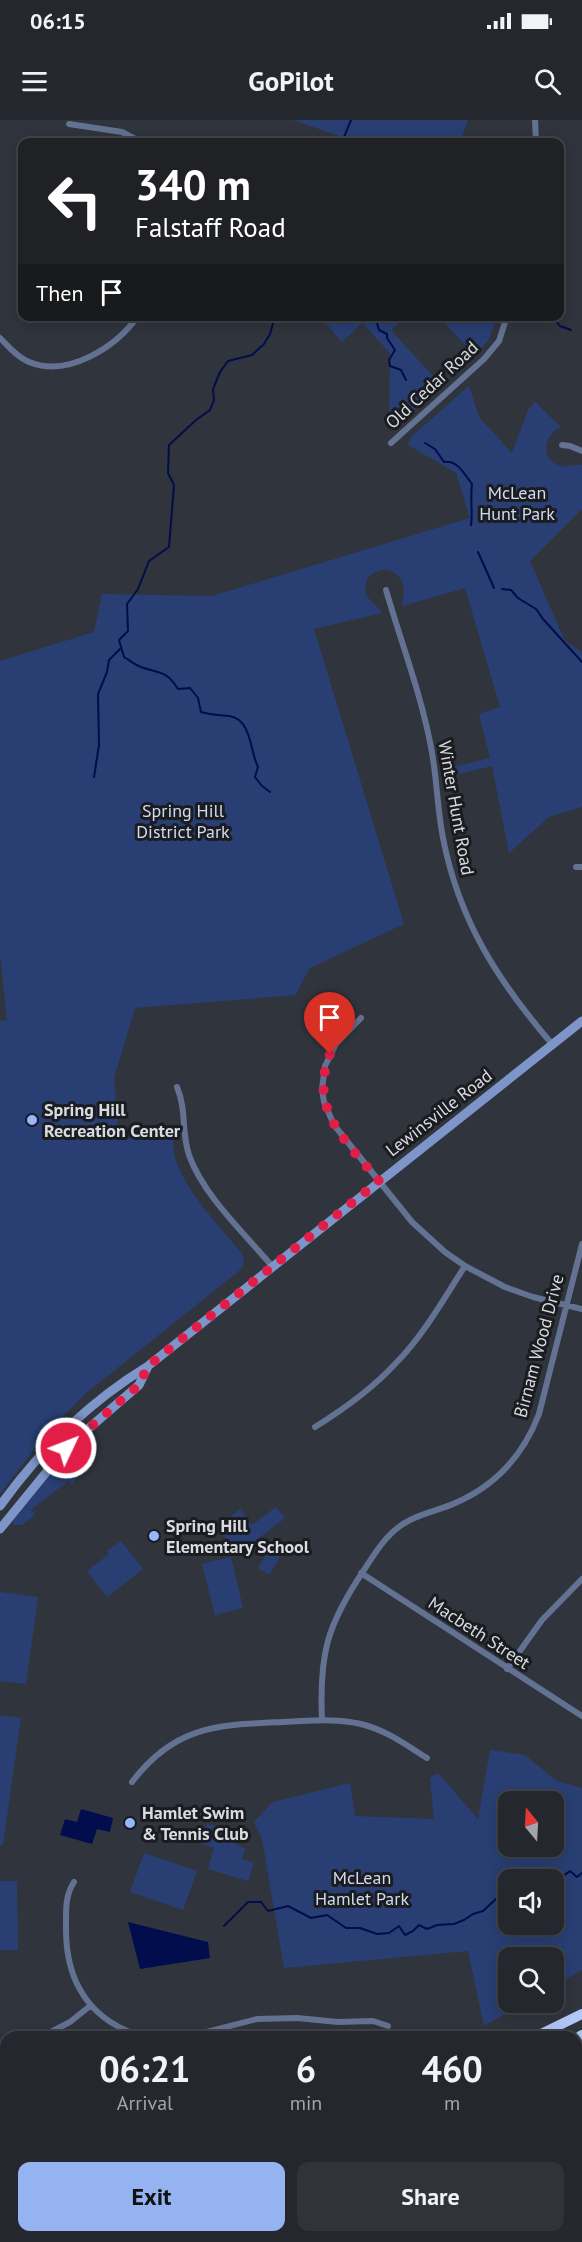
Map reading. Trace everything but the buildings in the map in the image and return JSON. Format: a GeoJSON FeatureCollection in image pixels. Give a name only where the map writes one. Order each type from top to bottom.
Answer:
{"type":"FeatureCollection","features":[{"type":"Feature","properties":{"kind":"highway"},"geometry":{"type":"LineString","coordinates":[[547,2031],[582,2014]]}},
{"type":"Feature","properties":{"kind":"main road","name":"Lewinsville Road"},"geometry":{"type":"LineString","coordinates":[[3,1502],[48,1446],[66,1429],[582,1021]]}},
{"type":"Feature","properties":{"kind":"main road","name":"Lewinsville Road"},"geometry":{"type":"LineString","coordinates":[[2,1526],[66,1448],[139,1385],[148,1366]]}},
{"type":"Feature","properties":{"kind":"main road"},"geometry":{"type":"LineString","coordinates":[[66,1429],[66,1448]]}},
{"type":"Feature","properties":{"kind":"main road"},"geometry":{"type":"LineString","coordinates":[[2,1526],[3,1502]]}},
{"type":"Feature","properties":{"kind":"street"},"geometry":{"type":"LineString","coordinates":[[535,120],[536,138]]}},
{"type":"Feature","properties":{"kind":"street"},"geometry":{"type":"LineString","coordinates":[[69,124],[122,132],[133,138]]}},
{"type":"Feature","properties":{"kind":"street"},"geometry":{"type":"LineString","coordinates":[[0,338],[30,362],[57,365],[86,358],[110,346],[135,321]]}},
{"type":"Feature","properties":{"kind":"street","name":"Old Cedar Road"},"geometry":{"type":"LineString","coordinates":[[391,443],[484,359],[499,341],[505,321]]}},
{"type":"Feature","properties":{"kind":"street"},"geometry":{"type":"LineString","coordinates":[[562,445],[582,452]]}},
{"type":"Feature","properties":{"kind":"street","name":"Winter Hunt Road"},"geometry":{"type":"LineString","coordinates":[[386,590],[426,724],[432,750],[444,843],[462,908],[498,975],[514,999],[552,1044]]}},
{"type":"Feature","properties":{"kind":"street"},"geometry":{"type":"LineString","coordinates":[[361,1018],[344,1034],[330,1054],[325,1066],[322,1089],[326,1108],[334,1125],[420,1230],[465,1266],[505,1287],[582,1310]]}},
{"type":"Feature","properties":{"kind":"street"},"geometry":{"type":"LineString","coordinates":[[177,1087],[184,1109],[187,1145],[195,1168],[214,1197],[272,1266]]}},
{"type":"Feature","properties":{"kind":"street","name":"Birnam Wood Drive"},"geometry":{"type":"LineString","coordinates":[[322,1720],[321,1684],[325,1647],[338,1612],[380,1545],[400,1526],[423,1514],[454,1504],[483,1489],[496,1479],[518,1454],[539,1414],[582,1244]]}},
{"type":"Feature","properties":{"kind":"street"},"geometry":{"type":"LineString","coordinates":[[315,1427],[359,1398],[395,1365],[426,1326],[465,1266]]}},
{"type":"Feature","properties":{"kind":"street","name":"Macbeth Street"},"geometry":{"type":"LineString","coordinates":[[361,1574],[582,1716]]}},
{"type":"Feature","properties":{"kind":"street"},"geometry":{"type":"LineString","coordinates":[[507,1669],[542,1620],[582,1579]]}},
{"type":"Feature","properties":{"kind":"street"},"geometry":{"type":"LineString","coordinates":[[132,1782],[161,1752],[175,1742],[199,1731],[230,1724],[322,1720],[346,1722],[381,1731],[427,1758]]}},
{"type":"Feature","properties":{"kind":"street"},"geometry":{"type":"LineString","coordinates":[[74,1882],[66,1901],[67,1955],[76,1981],[90,2007],[119,2028],[128,2031]]}},
{"type":"Feature","properties":{"kind":"street"},"geometry":{"type":"LineString","coordinates":[[53,2031],[70,2022],[90,2007]]}},
{"type":"Feature","properties":{"kind":"street"},"geometry":{"type":"LineString","coordinates":[[210,2031],[257,2019],[373,2021],[388,2026]]}},
{"type":"Feature","properties":{"kind":"green space"},"geometry":{"type":"Polygon","coordinates":[[[293,120],[468,120],[461,138],[345,138],[293,120]]]}},
{"type":"Feature","properties":{"kind":"green space"},"geometry":{"type":"Polygon","coordinates":[[[324,321],[401,321],[391,330],[441,385],[399,424],[389,426],[390,353],[362,323],[342,342],[324,321]]]}},
{"type":"Feature","properties":{"kind":"green space"},"geometry":{"type":"Polygon","coordinates":[[[443,321],[496,321],[488,341],[475,355],[443,321]]]}},
{"type":"Feature","properties":{"kind":"green space","name":"Spring Hill District Park"},"geometry":{"type":"Polygon","coordinates":[[[469,386],[479,417],[512,453],[528,410],[535,402],[561,427],[555,430],[548,440],[546,451],[548,457],[561,466],[582,465],[582,509],[530,561],[565,641],[582,652],[582,807],[549,817],[509,853],[492,766],[446,777],[445,769],[490,758],[479,714],[500,707],[465,588],[402,606],[404,591],[398,575],[388,570],[378,571],[368,578],[365,590],[368,598],[382,613],[314,629],[404,924],[310,968],[295,995],[135,1008],[114,1078],[119,1139],[173,1133],[175,1157],[186,1183],[243,1255],[244,1264],[240,1270],[85,1394],[45,1435],[0,1494],[0,1021],[7,1020],[0,954],[0,661],[94,632],[102,594],[212,596],[470,518],[456,473],[408,445],[411,437],[469,386]]]}},
{"type":"Feature","properties":{"kind":"green space"},"geometry":{"type":"Polygon","coordinates":[[[63,1465],[72,1468],[78,1476],[72,1485],[68,1481],[31,1510],[35,1515],[22,1525],[14,1525],[13,1520],[54,1468],[63,1465]]]}},
{"type":"Feature","properties":{"kind":"green space"},"geometry":{"type":"Polygon","coordinates":[[[276,1507],[285,1518],[238,1554],[217,1527],[240,1509],[252,1525],[276,1507]]]}},
{"type":"Feature","properties":{"kind":"green space"},"geometry":{"type":"Polygon","coordinates":[[[121,1541],[143,1569],[107,1597],[87,1571],[109,1554],[107,1551],[121,1541]]]}},
{"type":"Feature","properties":{"kind":"green space"},"geometry":{"type":"Polygon","coordinates":[[[269,1549],[281,1555],[269,1575],[258,1568],[269,1549]]]}},
{"type":"Feature","properties":{"kind":"green space"},"geometry":{"type":"Polygon","coordinates":[[[231,1557],[243,1608],[215,1615],[202,1564],[231,1557]]]}},
{"type":"Feature","properties":{"kind":"green space"},"geometry":{"type":"Polygon","coordinates":[[[0,1592],[38,1597],[26,1684],[0,1681],[0,1592]]]}},
{"type":"Feature","properties":{"kind":"green space"},"geometry":{"type":"Polygon","coordinates":[[[0,1715],[21,1718],[3,1845],[0,1845],[0,1715]]]}},
{"type":"Feature","properties":{"kind":"green space","name":"McLean Hamlet Park"},"geometry":{"type":"Polygon","coordinates":[[[490,1750],[525,1755],[557,1781],[582,1788],[582,1970],[564,1980],[564,1947],[498,1947],[498,2013],[507,2013],[484,2026],[468,1951],[284,1968],[262,1839],[254,1822],[273,1802],[350,1783],[355,1816],[434,1819],[430,1778],[438,1773],[478,1819],[490,1750]]]}},
{"type":"Feature","properties":{"kind":"green space"},"geometry":{"type":"Polygon","coordinates":[[[207,1824],[239,1834],[236,1845],[245,1848],[242,1859],[254,1863],[248,1881],[208,1869],[214,1848],[200,1843],[207,1824]]]}},
{"type":"Feature","properties":{"kind":"green space"},"geometry":{"type":"Polygon","coordinates":[[[144,1853],[197,1871],[183,1910],[130,1892],[144,1853]]]}},
{"type":"Feature","properties":{"kind":"green space"},"geometry":{"type":"Polygon","coordinates":[[[0,1881],[17,1881],[18,1950],[0,1950],[0,1881]]]}},
{"type":"Feature","properties":{"kind":"shaded area"},"geometry":{"type":"Polygon","coordinates":[[[81,1809],[113,1818],[110,1832],[97,1829],[92,1844],[60,1835],[65,1819],[77,1822],[81,1809]]]}},
{"type":"Feature","properties":{"kind":"shaded area"},"geometry":{"type":"Polygon","coordinates":[[[128,1922],[208,1942],[210,1958],[140,1969],[128,1922]]]}},
{"type":"Feature","properties":{"kind":"waterway"},"geometry":{"type":"LineString","coordinates":[[344,138],[351,120]]}},
{"type":"Feature","properties":{"kind":"waterway"},"geometry":{"type":"LineString","coordinates":[[270,792],[255,777],[258,767],[242,723],[237,718],[201,712],[198,698],[190,688],[178,689],[166,676],[139,666],[124,657],[119,640],[128,631],[127,604],[138,589],[149,561],[169,547],[174,485],[168,473],[169,445],[210,410],[214,400],[213,389],[220,372],[228,361],[252,355],[264,344],[274,321]]}},
{"type":"Feature","properties":{"kind":"waterway"},"geometry":{"type":"LineString","coordinates":[[376,321],[379,330],[387,334],[395,350],[389,360],[390,366],[401,370],[406,380]]}},
{"type":"Feature","properties":{"kind":"waterway"},"geometry":{"type":"LineString","coordinates":[[556,321],[560,326],[571,330]]}},
{"type":"Feature","properties":{"kind":"waterway"},"geometry":{"type":"LineString","coordinates":[[425,443],[435,449],[444,462],[457,465],[472,484],[471,525]]}},
{"type":"Feature","properties":{"kind":"waterway"},"geometry":{"type":"LineString","coordinates":[[478,552],[494,588]]}},
{"type":"Feature","properties":{"kind":"waterway"},"geometry":{"type":"LineString","coordinates":[[502,589],[511,590],[518,598],[536,609],[582,662]]}},
{"type":"Feature","properties":{"kind":"waterway"},"geometry":{"type":"LineString","coordinates":[[94,777],[99,745],[98,694],[109,660],[120,649]]}},
{"type":"Feature","properties":{"kind":"waterway"},"geometry":{"type":"LineString","coordinates":[[564,1876],[570,1871],[577,1877],[582,1873]]}},
{"type":"Feature","properties":{"kind":"waterway"},"geometry":{"type":"LineString","coordinates":[[224,1926],[248,1902],[261,1902],[268,1911],[288,1906],[311,1918],[327,1915],[346,1928],[360,1928],[377,1934],[389,1933],[399,1926],[405,1935],[419,1925],[427,1929],[437,1925],[454,1924],[483,1911],[498,1898]]}},
{"type":"Feature","properties":{"kind":"place","name":"Spring Hill Recreation Center"},"geometry":{"type":"Point","coordinates":[32,1120]}},
{"type":"Feature","properties":{"kind":"place","name":"Spring Hill Elementary School"},"geometry":{"type":"Point","coordinates":[154,1536]}},
{"type":"Feature","properties":{"kind":"place","name":"Hamlet Swim & Tennis Club"},"geometry":{"type":"Point","coordinates":[130,1823]}},
{"type":"Feature","properties":{"kind":"route"},"geometry":{"type":"LineString","coordinates":[[66,1448],[139,1385],[148,1366],[379,1181],[334,1125],[328,1114],[322,1089],[325,1066],[330,1054]]}},
{"type":"Feature","properties":{"kind":"park label","name":"McLean Hunt Park"},"geometry":{"type":"Point","coordinates":[517,503]}}]}
